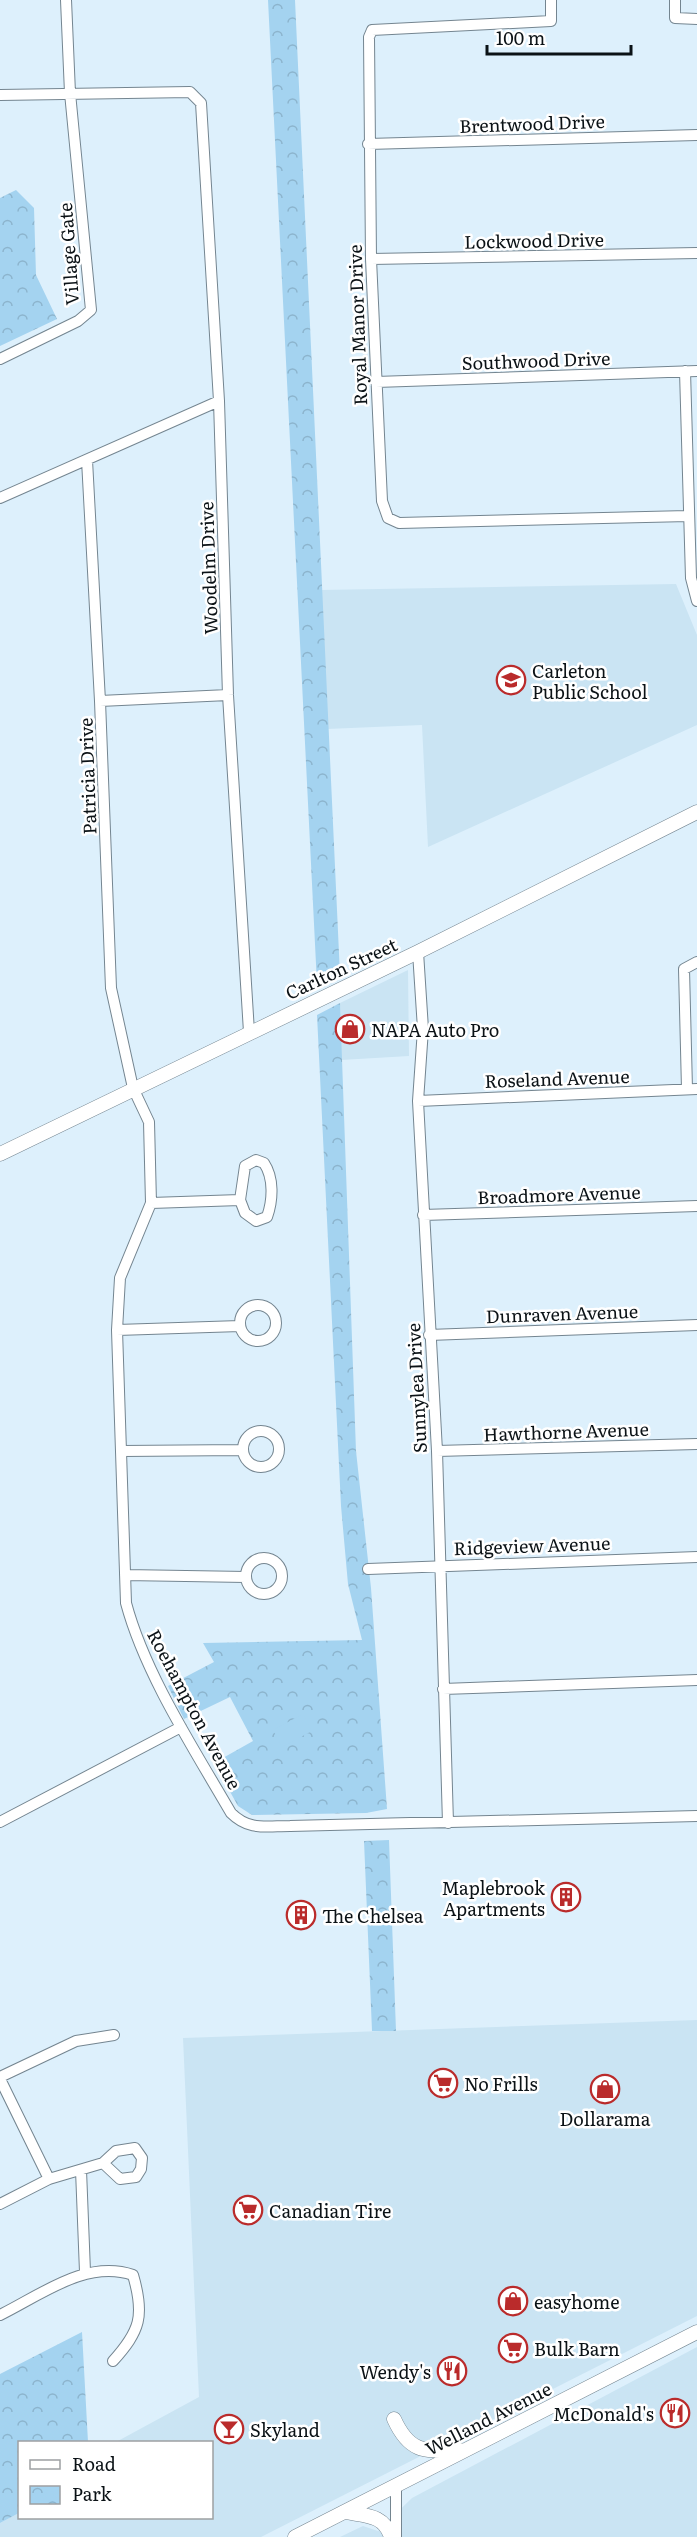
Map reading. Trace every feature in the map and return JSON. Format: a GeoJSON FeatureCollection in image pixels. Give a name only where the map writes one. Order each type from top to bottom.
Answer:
{"type":"FeatureCollection","features":[{"type":"Feature","properties":{"kind":"main road","name":"Carlton Street"},"geometry":{"type":"LineString","coordinates":[[0,1154],[418,952],[697,812]]}},
{"type":"Feature","properties":{"kind":"main road","name":"Welland Avenue"},"geometry":{"type":"LineString","coordinates":[[295,2537],[697,2332]]}},
{"type":"Feature","properties":{"kind":"main road"},"geometry":{"type":"LineString","coordinates":[[394,2419],[402,2438],[412,2446],[434,2451],[465,2449]]}},
{"type":"Feature","properties":{"kind":"main road"},"geometry":{"type":"LineString","coordinates":[[345,2512],[379,2519],[387,2526],[391,2537]]}},
{"type":"Feature","properties":{"kind":"street"},"geometry":{"type":"LineString","coordinates":[[0,95],[70,93],[66,0]]}},
{"type":"Feature","properties":{"kind":"street","name":"Royal Manor Drive"},"geometry":{"type":"LineString","coordinates":[[551,0],[551,21],[372,30],[369,37],[368,144],[371,259],[382,501],[388,518],[399,523],[688,516]]}},
{"type":"Feature","properties":{"kind":"street"},"geometry":{"type":"LineString","coordinates":[[675,0],[675,18],[697,19]]}},
{"type":"Feature","properties":{"kind":"street","name":"Woodelm Drive"},"geometry":{"type":"LineString","coordinates":[[70,93],[190,92],[201,103],[219,401],[228,695],[249,1032]]}},
{"type":"Feature","properties":{"kind":"street","name":"Village Gate"},"geometry":{"type":"LineString","coordinates":[[0,359],[78,321],[91,310],[70,93]]}},
{"type":"Feature","properties":{"kind":"street","name":"Brentwood Drive"},"geometry":{"type":"LineString","coordinates":[[368,144],[697,135]]}},
{"type":"Feature","properties":{"kind":"street","name":"Lockwood Drive"},"geometry":{"type":"LineString","coordinates":[[371,259],[697,253]]}},
{"type":"Feature","properties":{"kind":"street","name":"Southwood Drive"},"geometry":{"type":"LineString","coordinates":[[376,382],[697,371]]}},
{"type":"Feature","properties":{"kind":"street"},"geometry":{"type":"LineString","coordinates":[[685,372],[691,578],[697,601]]}},
{"type":"Feature","properties":{"kind":"street"},"geometry":{"type":"LineString","coordinates":[[0,498],[219,401]]}},
{"type":"Feature","properties":{"kind":"street","name":"Patricia Drive"},"geometry":{"type":"LineString","coordinates":[[87,460],[100,701],[111,988],[133,1088]]}},
{"type":"Feature","properties":{"kind":"street"},"geometry":{"type":"LineString","coordinates":[[100,701],[228,695]]}},
{"type":"Feature","properties":{"kind":"street","name":"Sunnylea Drive"},"geometry":{"type":"LineString","coordinates":[[418,952],[423,1029],[418,1101],[437,1451],[447,1823]]}},
{"type":"Feature","properties":{"kind":"street"},"geometry":{"type":"LineString","coordinates":[[692,1089],[684,969],[697,962]]}},
{"type":"Feature","properties":{"kind":"street","name":"Roehampton Avenue"},"geometry":{"type":"LineString","coordinates":[[133,1088],[149,1122],[152,1203],[120,1278],[117,1330],[126,1603],[133,1628],[181,1727],[231,1813],[241,1823],[261,1826],[697,1816]]}},
{"type":"Feature","properties":{"kind":"street","name":"Roseland Avenue"},"geometry":{"type":"LineString","coordinates":[[418,1101],[692,1089]]}},
{"type":"Feature","properties":{"kind":"street"},"geometry":{"type":"LineString","coordinates":[[256,1160],[264,1163],[269,1171],[272,1204],[267,1216],[256,1221],[245,1212],[240,1200],[245,1166],[256,1160]]}},
{"type":"Feature","properties":{"kind":"street"},"geometry":{"type":"LineString","coordinates":[[152,1203],[240,1200]]}},
{"type":"Feature","properties":{"kind":"street","name":"Broadmore Avenue"},"geometry":{"type":"LineString","coordinates":[[423,1215],[697,1206]]}},
{"type":"Feature","properties":{"kind":"street","name":"Dunraven Avenue"},"geometry":{"type":"LineString","coordinates":[[429,1335],[697,1325]]}},
{"type":"Feature","properties":{"kind":"street"},"geometry":{"type":"LineString","coordinates":[[117,1330],[240,1326]]}},
{"type":"Feature","properties":{"kind":"street","name":"Hawthorne Avenue"},"geometry":{"type":"LineString","coordinates":[[437,1451],[697,1444]]}},
{"type":"Feature","properties":{"kind":"street"},"geometry":{"type":"LineString","coordinates":[[122,1451],[243,1450]]}},
{"type":"Feature","properties":{"kind":"street","name":"Ridgeview Avenue"},"geometry":{"type":"LineString","coordinates":[[368,1569],[697,1557]]}},
{"type":"Feature","properties":{"kind":"street"},"geometry":{"type":"LineString","coordinates":[[125,1575],[246,1577]]}},
{"type":"Feature","properties":{"kind":"street"},"geometry":{"type":"LineString","coordinates":[[443,1689],[697,1680]]}},
{"type":"Feature","properties":{"kind":"street"},"geometry":{"type":"LineString","coordinates":[[0,1822],[181,1727]]}},
{"type":"Feature","properties":{"kind":"street"},"geometry":{"type":"LineString","coordinates":[[49,2179],[0,2078],[76,2041],[114,2035]]}},
{"type":"Feature","properties":{"kind":"street"},"geometry":{"type":"LineString","coordinates":[[0,2204],[49,2179],[104,2163]]}},
{"type":"Feature","properties":{"kind":"street"},"geometry":{"type":"LineString","coordinates":[[81,2170],[85,2272]]}},
{"type":"Feature","properties":{"kind":"street"},"geometry":{"type":"LineString","coordinates":[[0,2315],[85,2272],[118,2270],[133,2275],[139,2320],[134,2337],[113,2361]]}},
{"type":"Feature","properties":{"kind":"street"},"geometry":{"type":"LineString","coordinates":[[396,2487],[396,2537]]}},
{"type":"Feature","properties":{"kind":"shaded area","name":"Carleton Public School"},"geometry":{"type":"Polygon","coordinates":[[[676,584],[697,635],[697,725],[428,847],[422,725],[327,729],[321,590],[676,584]]]}},
{"type":"Feature","properties":{"kind":"shaded area"},"geometry":{"type":"Polygon","coordinates":[[[408,970],[409,1056],[341,1060],[340,1003],[408,970]]]}},
{"type":"Feature","properties":{"kind":"shaded area"},"geometry":{"type":"Polygon","coordinates":[[[697,2020],[697,2316],[261,2537],[0,2537],[0,2523],[18,2514],[18,2519],[213,2519],[213,2441],[118,2441],[199,2397],[183,2038],[697,2020]]]}},
{"type":"Feature","properties":{"kind":"shaded area"},"geometry":{"type":"Polygon","coordinates":[[[697,2347],[697,2537],[340,2537],[363,2526],[378,2531],[412,2498],[697,2347]]]}},
{"type":"Feature","properties":{"kind":"green space"},"geometry":{"type":"Polygon","coordinates":[[[268,0],[295,0],[340,975],[317,984],[268,0]]]}},
{"type":"Feature","properties":{"kind":"green space"},"geometry":{"type":"Polygon","coordinates":[[[16,190],[34,208],[36,275],[57,319],[0,346],[0,198],[16,190]]]}},
{"type":"Feature","properties":{"kind":"green space"},"geometry":{"type":"Polygon","coordinates":[[[340,1003],[356,1451],[371,1588],[387,1809],[366,1813],[252,1815],[238,1806],[214,1763],[253,1741],[230,1697],[184,1719],[168,1686],[214,1662],[203,1643],[362,1640],[348,1584],[341,1506],[317,1015],[340,1003]]]}},
{"type":"Feature","properties":{"kind":"green space"},"geometry":{"type":"Polygon","coordinates":[[[303,1714],[312,1731],[282,1747],[273,1730],[303,1714]]]}},
{"type":"Feature","properties":{"kind":"green space"},"geometry":{"type":"Polygon","coordinates":[[[389,1840],[396,2031],[372,2031],[364,1841],[389,1840]]]}},
{"type":"Feature","properties":{"kind":"green space"},"geometry":{"type":"Polygon","coordinates":[[[82,2332],[88,2441],[18,2441],[18,2514],[0,2523],[0,2374],[82,2332]]]}},
{"type":"Feature","properties":{"kind":"place","name":"Carleton Public School"},"geometry":{"type":"Point","coordinates":[511,680]}},
{"type":"Feature","properties":{"kind":"place","name":"NAPA Auto Pro"},"geometry":{"type":"Point","coordinates":[350,1029]}},
{"type":"Feature","properties":{"kind":"place","name":"Maplebrook Apartments"},"geometry":{"type":"Point","coordinates":[566,1897]}},
{"type":"Feature","properties":{"kind":"place","name":"The Chelsea"},"geometry":{"type":"Point","coordinates":[301,1915]}},
{"type":"Feature","properties":{"kind":"place","name":"No Frills"},"geometry":{"type":"Point","coordinates":[443,2083]}},
{"type":"Feature","properties":{"kind":"place","name":"Dollarama"},"geometry":{"type":"Point","coordinates":[605,2089]}},
{"type":"Feature","properties":{"kind":"place","name":"Canadian Tire"},"geometry":{"type":"Point","coordinates":[248,2210]}},
{"type":"Feature","properties":{"kind":"place","name":"easyhome"},"geometry":{"type":"Point","coordinates":[513,2301]}},
{"type":"Feature","properties":{"kind":"place","name":"Bulk Barn"},"geometry":{"type":"Point","coordinates":[513,2348]}},
{"type":"Feature","properties":{"kind":"place","name":"Wendy's"},"geometry":{"type":"Point","coordinates":[452,2371]}},
{"type":"Feature","properties":{"kind":"place","name":"McDonald's"},"geometry":{"type":"Point","coordinates":[675,2413]}},
{"type":"Feature","properties":{"kind":"place","name":"Skyland"},"geometry":{"type":"Point","coordinates":[229,2429]}}]}
